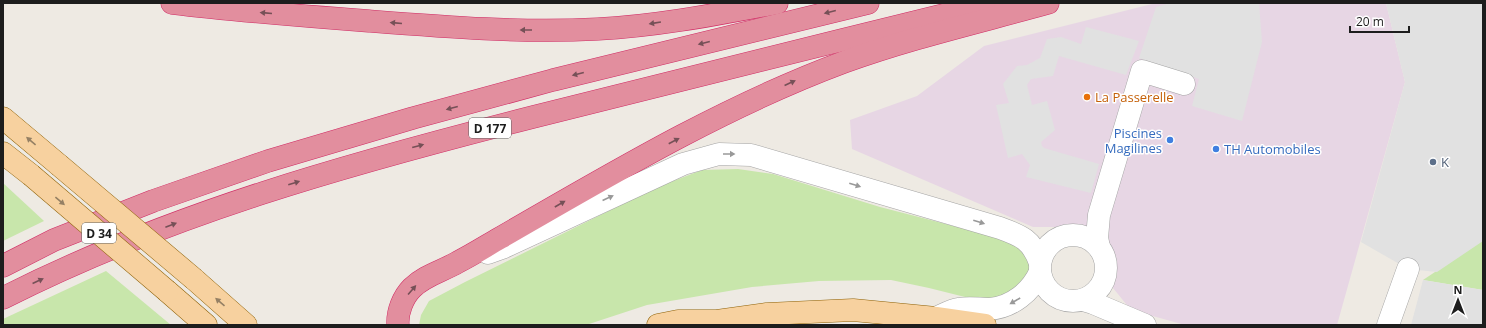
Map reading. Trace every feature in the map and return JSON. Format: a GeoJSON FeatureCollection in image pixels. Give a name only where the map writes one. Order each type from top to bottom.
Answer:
{"type":"FeatureCollection","features":[{"type":"Feature","properties":{"kind":"highway"},"geometry":{"type":"LineString","coordinates":[[172,3],[248,12],[455,28],[556,30],[600,29],[646,25],[777,3]]}},
{"type":"Feature","properties":{"kind":"highway","name":"D 177"},"geometry":{"type":"LineString","coordinates":[[3,266],[68,234],[153,201],[268,161],[413,118],[553,80],[868,3]]}},
{"type":"Feature","properties":{"kind":"highway","name":"D 177"},"geometry":{"type":"LineString","coordinates":[[3,298],[76,263],[175,223],[281,187],[373,159],[549,113],[992,3]]}},
{"type":"Feature","properties":{"kind":"highway"},"geometry":{"type":"LineString","coordinates":[[398,325],[400,306],[412,288],[429,276],[456,263],[613,173],[724,114],[796,81],[888,46],[1048,3]]}},
{"type":"Feature","properties":{"kind":"main road","name":"D 34"},"geometry":{"type":"LineString","coordinates":[[3,118],[194,279],[246,325]]}},
{"type":"Feature","properties":{"kind":"main road","name":"D 34"},"geometry":{"type":"LineString","coordinates":[[3,153],[206,325]]}},
{"type":"Feature","properties":{"kind":"main road"},"geometry":{"type":"LineString","coordinates":[[658,325],[678,321],[712,323],[767,314],[852,310],[936,318],[985,325]]}},
{"type":"Feature","properties":{"kind":"street"},"geometry":{"type":"LineString","coordinates":[[1099,247],[1097,238],[1099,215],[1142,71],[1184,84]]}},
{"type":"Feature","properties":{"kind":"street"},"geometry":{"type":"LineString","coordinates":[[456,263],[502,248],[683,164],[719,154],[751,155],[1000,228],[1019,235],[1028,242],[1036,254],[1042,282],[1047,290],[1054,296],[1068,301],[1083,300],[1145,325]]}},
{"type":"Feature","properties":{"kind":"street"},"geometry":{"type":"LineString","coordinates":[[1077,235],[1092,223],[1099,215]]}},
{"type":"Feature","properties":{"kind":"street"},"geometry":{"type":"LineString","coordinates":[[936,318],[958,309],[990,308],[1007,305],[1016,301],[1030,289],[1035,282],[1047,248],[1052,242],[1060,237],[1068,235],[1077,235],[1093,241],[1103,253],[1107,267],[1104,281],[1095,293],[1083,300]]}},
{"type":"Feature","properties":{"kind":"street"},"geometry":{"type":"LineString","coordinates":[[1388,325],[1408,270]]}},
{"type":"Feature","properties":{"kind":"street"},"geometry":{"type":"LineString","coordinates":[[1104,281],[1113,302],[1122,315]]}},
{"type":"Feature","properties":{"kind":"shaded area"},"geometry":{"type":"Polygon","coordinates":[[[1156,3],[1386,3],[1405,82],[1337,325],[1185,325],[1131,310],[1113,288],[1112,268],[1103,238],[1073,227],[1033,227],[852,149],[850,120],[917,96],[984,46],[1156,3]]]}},
{"type":"Feature","properties":{"kind":"shaded area"},"geometry":{"type":"Polygon","coordinates":[[[1170,3],[1259,3],[1262,42],[1242,121],[1192,106],[1199,79],[1139,58],[1156,7],[1170,3]]]}},
{"type":"Feature","properties":{"kind":"shaded area","name":"K"},"geometry":{"type":"Polygon","coordinates":[[[1386,3],[1483,3],[1483,241],[1437,272],[1408,269],[1361,242],[1405,82],[1386,3]]]}},
{"type":"Feature","properties":{"kind":"shaded area"},"geometry":{"type":"Polygon","coordinates":[[[1086,27],[1139,41],[1126,75],[1059,56],[1053,76],[1031,79],[1027,85],[1032,105],[1047,101],[1055,130],[1041,142],[1042,146],[1044,148],[1099,164],[1091,193],[1026,177],[1030,165],[1022,154],[1008,158],[996,105],[1009,103],[1003,84],[1017,66],[1027,65],[1040,58],[1047,39],[1061,37],[1081,44],[1086,27]]]}},
{"type":"Feature","properties":{"kind":"shaded area"},"geometry":{"type":"Polygon","coordinates":[[[1423,280],[1483,290],[1483,325],[1411,325],[1423,280]]]}},
{"type":"Feature","properties":{"kind":"green space"},"geometry":{"type":"Polygon","coordinates":[[[738,169],[773,174],[880,207],[1008,240],[1029,255],[1031,268],[1014,291],[987,300],[969,298],[891,280],[819,281],[752,287],[647,305],[586,325],[419,325],[421,315],[429,301],[655,188],[702,170],[738,169]]]}},
{"type":"Feature","properties":{"kind":"green space"},"geometry":{"type":"Polygon","coordinates":[[[3,183],[44,221],[3,241],[3,183]]]}},
{"type":"Feature","properties":{"kind":"green space"},"geometry":{"type":"Polygon","coordinates":[[[1483,240],[1483,290],[1423,280],[1483,240]]]}},
{"type":"Feature","properties":{"kind":"green space"},"geometry":{"type":"Polygon","coordinates":[[[106,271],[171,325],[3,325],[3,319],[106,271]]]}},
{"type":"Feature","properties":{"kind":"place","name":"La Passerelle"},"geometry":{"type":"Point","coordinates":[1087,97]}},
{"type":"Feature","properties":{"kind":"place","name":"Piscines Magilines"},"geometry":{"type":"Point","coordinates":[1170,140]}},
{"type":"Feature","properties":{"kind":"place","name":"TH Automobiles"},"geometry":{"type":"Point","coordinates":[1216,149]}},
{"type":"Feature","properties":{"kind":"place","name":"K"},"geometry":{"type":"Point","coordinates":[1433,162]}}]}
